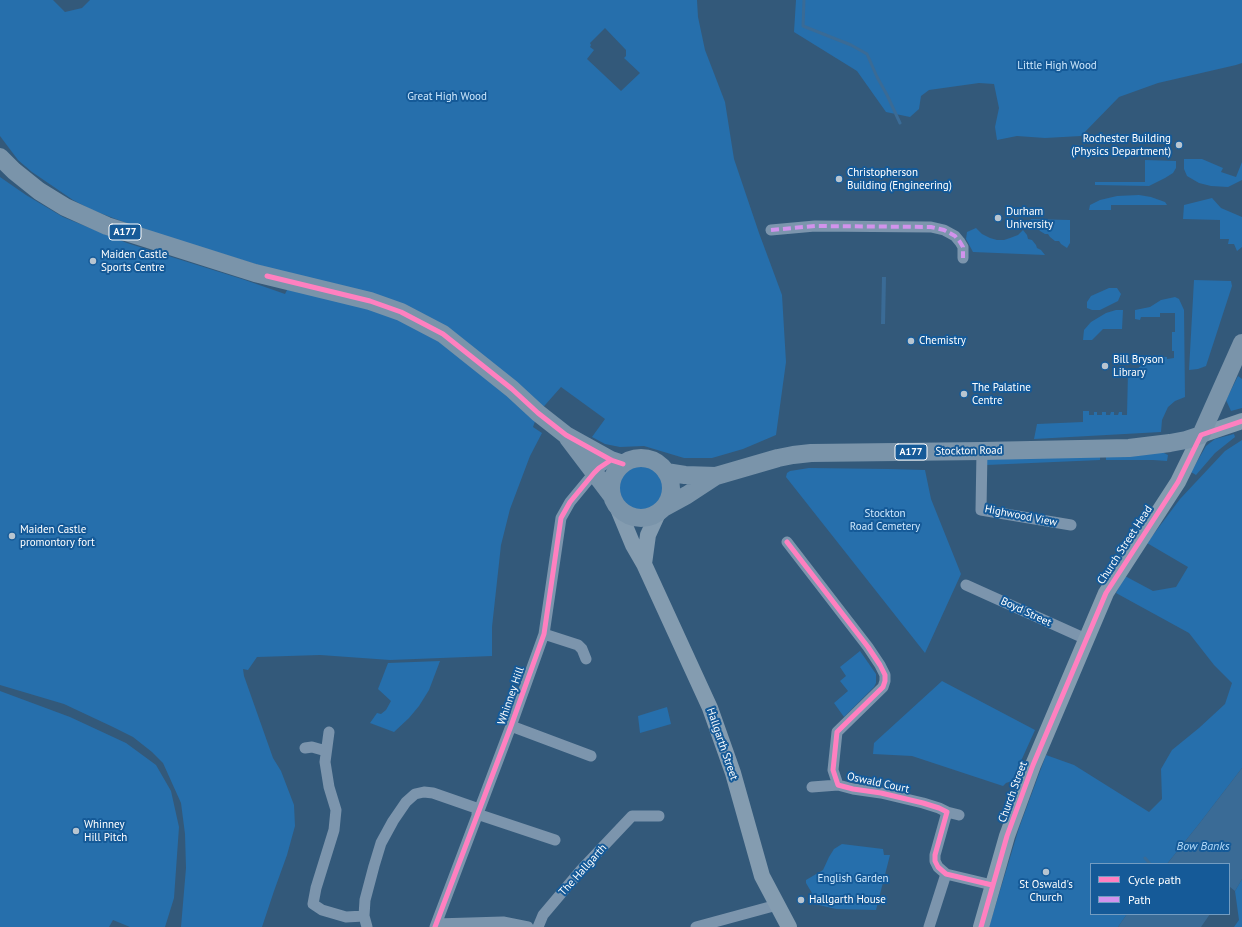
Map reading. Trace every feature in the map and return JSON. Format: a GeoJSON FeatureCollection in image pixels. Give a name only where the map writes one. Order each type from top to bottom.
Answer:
{"type":"FeatureCollection","features":[{"type":"Feature","properties":{"kind":"main road","name":"A177"},"geometry":{"type":"LineString","coordinates":[[0,157],[14,171],[39,191],[65,207],[107,226],[255,273],[370,301],[401,312],[443,334],[512,389],[538,413],[566,435],[617,462]]}},
{"type":"Feature","properties":{"kind":"main road"},"geometry":{"type":"LineString","coordinates":[[1200,435],[1242,343]]}},
{"type":"Feature","properties":{"kind":"main road","name":"A177"},"geometry":{"type":"LineString","coordinates":[[566,435],[614,500]]}},
{"type":"Feature","properties":{"kind":"main road","name":"Stockton Road"},"geometry":{"type":"LineString","coordinates":[[662,509],[688,495],[716,476],[778,458],[801,454],[1129,448],[1170,443],[1200,435]]}},
{"type":"Feature","properties":{"kind":"main road"},"geometry":{"type":"LineString","coordinates":[[641,458],[651,459],[660,464],[670,480],[671,489],[669,498],[662,509],[651,516],[642,517],[632,516],[623,512],[614,500],[611,487],[617,462],[641,458]]}},
{"type":"Feature","properties":{"kind":"main road","name":"Stockton Road"},"geometry":{"type":"LineString","coordinates":[[666,472],[685,475],[716,476]]}},
{"type":"Feature","properties":{"kind":"street"},"geometry":{"type":"LineString","coordinates":[[772,230],[815,226],[932,227],[944,230],[955,236],[963,247],[963,258]]}},
{"type":"Feature","properties":{"kind":"street"},"geometry":{"type":"LineString","coordinates":[[1200,435],[1242,422]]}},
{"type":"Feature","properties":{"kind":"street","name":"Church Street Head"},"geometry":{"type":"LineString","coordinates":[[1074,668],[1106,593],[1178,482],[1200,435]]}},
{"type":"Feature","properties":{"kind":"street","name":"Highwood View"},"geometry":{"type":"LineString","coordinates":[[982,451],[981,510],[1071,525]]}},
{"type":"Feature","properties":{"kind":"street","name":"Whinney Hill"},"geometry":{"type":"LineString","coordinates":[[435,926],[511,726],[544,634],[561,518],[570,502],[599,468],[617,462]]}},
{"type":"Feature","properties":{"kind":"street","name":"Hallgarth Street"},"geometry":{"type":"LineString","coordinates":[[614,500],[633,545],[644,564],[710,708],[733,774],[762,876],[789,927]]}},
{"type":"Feature","properties":{"kind":"street"},"geometry":{"type":"LineString","coordinates":[[644,564],[648,535],[662,509]]}},
{"type":"Feature","properties":{"kind":"street","name":"Oswald Court"},"geometry":{"type":"LineString","coordinates":[[787,542],[868,647],[885,675],[883,687],[837,732],[833,770],[838,785]]}},
{"type":"Feature","properties":{"kind":"street","name":"Boyd Street"},"geometry":{"type":"LineString","coordinates":[[966,584],[1086,639]]}},
{"type":"Feature","properties":{"kind":"street"},"geometry":{"type":"LineString","coordinates":[[544,634],[578,645],[582,648],[586,659]]}},
{"type":"Feature","properties":{"kind":"street","name":"Church Street"},"geometry":{"type":"LineString","coordinates":[[981,927],[1007,836],[1031,772],[1074,668]]}},
{"type":"Feature","properties":{"kind":"street","name":"Whinney Hill"},"geometry":{"type":"LineString","coordinates":[[511,726],[591,756]]}},
{"type":"Feature","properties":{"kind":"street"},"geometry":{"type":"LineString","coordinates":[[329,732],[325,762],[329,787],[336,810],[334,830],[316,888],[313,904],[322,910],[346,917],[364,916]]}},
{"type":"Feature","properties":{"kind":"street"},"geometry":{"type":"LineString","coordinates":[[305,748],[312,747],[326,751]]}},
{"type":"Feature","properties":{"kind":"street","name":"Oswald Court"},"geometry":{"type":"LineString","coordinates":[[812,787],[838,785],[880,793],[923,803],[958,815]]}},
{"type":"Feature","properties":{"kind":"street"},"geometry":{"type":"LineString","coordinates":[[367,927],[364,916],[365,900],[382,843],[393,821],[406,802],[415,794],[424,792],[433,793],[478,812],[555,840]]}},
{"type":"Feature","properties":{"kind":"street"},"geometry":{"type":"LineString","coordinates":[[947,812],[935,855],[935,862],[938,867],[946,874],[992,885]]}},
{"type":"Feature","properties":{"kind":"street","name":"The Hallgarth"},"geometry":{"type":"LineString","coordinates":[[538,927],[543,915],[628,816],[659,816]]}},
{"type":"Feature","properties":{"kind":"street"},"geometry":{"type":"LineString","coordinates":[[929,927],[946,874]]}},
{"type":"Feature","properties":{"kind":"street"},"geometry":{"type":"LineString","coordinates":[[696,927],[777,906]]}},
{"type":"Feature","properties":{"kind":"street"},"geometry":{"type":"LineString","coordinates":[[435,926],[503,922],[528,927]]}},
{"type":"Feature","properties":{"kind":"green space","name":"Great High Wood"},"geometry":{"type":"Polygon","coordinates":[[[0,0],[53,0],[65,12],[82,8],[90,0],[697,0],[698,17],[705,50],[725,102],[734,159],[782,295],[786,362],[776,435],[743,449],[712,458],[684,458],[644,446],[620,447],[605,444],[592,437],[605,419],[561,387],[538,413],[533,427],[542,433],[530,456],[510,509],[501,545],[492,627],[492,656],[390,660],[320,655],[257,657],[248,670],[243,669],[244,676],[273,758],[281,771],[294,805],[295,826],[287,855],[262,927],[181,927],[186,868],[185,834],[181,803],[163,763],[133,737],[113,727],[64,704],[0,685],[0,177],[26,195],[63,217],[127,243],[285,294],[291,282],[268,268],[145,230],[92,210],[73,200],[32,172],[18,160],[0,136],[0,0]],[[605,28],[590,43],[590,47],[594,50],[587,59],[621,91],[640,73],[624,58],[626,56],[626,50],[605,28]]]}},
{"type":"Feature","properties":{"kind":"green space","name":"Little High Wood"},"geometry":{"type":"Polygon","coordinates":[[[796,0],[1242,0],[1242,63],[1158,83],[1119,97],[1081,136],[1045,138],[1017,136],[997,140],[995,127],[999,108],[994,84],[979,83],[929,90],[921,96],[919,109],[910,117],[886,112],[857,71],[794,32],[796,0]]]}},
{"type":"Feature","properties":{"kind":"green space"},"geometry":{"type":"Polygon","coordinates":[[[1184,159],[1202,159],[1223,168],[1221,172],[1236,177],[1242,162],[1242,180],[1228,187],[1211,186],[1199,183],[1187,176],[1184,169],[1184,159]]]}},
{"type":"Feature","properties":{"kind":"green space"},"geometry":{"type":"Polygon","coordinates":[[[1145,160],[1176,161],[1176,168],[1173,173],[1149,186],[1095,185],[1095,182],[1145,182],[1145,160]]]}},
{"type":"Feature","properties":{"kind":"green space"},"geometry":{"type":"Polygon","coordinates":[[[1139,195],[1165,202],[1167,205],[1111,205],[1111,210],[1089,210],[1090,205],[1100,200],[1117,196],[1139,195]]]}},
{"type":"Feature","properties":{"kind":"green space"},"geometry":{"type":"Polygon","coordinates":[[[1212,198],[1221,208],[1242,217],[1242,247],[1237,251],[1234,244],[1228,244],[1229,239],[1220,239],[1220,220],[1183,219],[1184,205],[1212,198]]]}},
{"type":"Feature","properties":{"kind":"green space"},"geometry":{"type":"Polygon","coordinates":[[[1031,219],[1070,220],[1070,243],[1067,248],[1059,241],[1055,241],[1048,234],[1040,231],[1037,227],[1028,224],[1031,219]]]}},
{"type":"Feature","properties":{"kind":"green space"},"geometry":{"type":"Polygon","coordinates":[[[976,228],[982,234],[997,240],[1004,240],[1018,235],[1023,230],[1028,239],[1032,240],[1037,248],[1045,255],[973,252],[966,239],[967,232],[976,228]]]}},
{"type":"Feature","properties":{"kind":"green space"},"geometry":{"type":"Polygon","coordinates":[[[1194,280],[1231,281],[1232,286],[1206,366],[1189,370],[1194,280]]]}},
{"type":"Feature","properties":{"kind":"green space"},"geometry":{"type":"Polygon","coordinates":[[[1109,288],[1117,288],[1121,294],[1118,301],[1100,310],[1092,310],[1087,308],[1087,302],[1091,296],[1109,288]]]}},
{"type":"Feature","properties":{"kind":"green space"},"geometry":{"type":"Polygon","coordinates":[[[1175,297],[1179,299],[1184,310],[1185,397],[1175,401],[1168,407],[1162,420],[1161,432],[1034,439],[1037,424],[1083,422],[1083,411],[1089,411],[1089,415],[1094,415],[1094,412],[1097,412],[1097,415],[1102,415],[1102,412],[1106,412],[1106,415],[1110,415],[1111,412],[1114,412],[1114,415],[1118,415],[1119,412],[1122,412],[1122,415],[1127,415],[1128,372],[1134,372],[1145,362],[1145,356],[1147,356],[1147,358],[1152,358],[1152,356],[1167,357],[1167,359],[1174,358],[1174,351],[1172,351],[1172,332],[1175,332],[1175,313],[1160,313],[1160,317],[1141,317],[1140,320],[1135,319],[1135,310],[1150,307],[1161,300],[1175,297]]]}},
{"type":"Feature","properties":{"kind":"green space"},"geometry":{"type":"Polygon","coordinates":[[[1116,310],[1123,310],[1122,329],[1103,329],[1092,340],[1083,340],[1084,330],[1091,322],[1106,313],[1116,310]]]}},
{"type":"Feature","properties":{"kind":"green space"},"geometry":{"type":"Polygon","coordinates":[[[1238,376],[1242,379],[1242,408],[1231,411],[1226,400],[1238,376]]]}},
{"type":"Feature","properties":{"kind":"green space"},"geometry":{"type":"Polygon","coordinates":[[[1234,434],[1235,437],[1215,453],[1196,475],[1191,472],[1206,446],[1215,439],[1234,434]]]}},
{"type":"Feature","properties":{"kind":"green space"},"geometry":{"type":"Polygon","coordinates":[[[1242,440],[1242,768],[1168,863],[1090,863],[1090,915],[1126,915],[1118,927],[989,927],[1019,828],[1046,755],[1074,765],[1149,812],[1162,799],[1161,769],[1172,750],[1225,704],[1232,683],[1214,665],[1189,633],[1116,593],[1125,576],[1153,591],[1176,587],[1188,567],[1147,543],[1180,499],[1225,451],[1242,440]]]}},
{"type":"Feature","properties":{"kind":"green space"},"geometry":{"type":"Polygon","coordinates":[[[1164,453],[1168,455],[1167,461],[1106,460],[1106,456],[1164,453]]]}},
{"type":"Feature","properties":{"kind":"green space"},"geometry":{"type":"Polygon","coordinates":[[[1100,455],[1100,460],[986,465],[986,457],[1100,455]]]}},
{"type":"Feature","properties":{"kind":"green space"},"geometry":{"type":"Polygon","coordinates":[[[635,464],[645,464],[657,471],[664,483],[664,493],[657,505],[645,512],[635,512],[627,508],[620,501],[616,493],[616,483],[620,475],[627,468],[635,464]]]}},
{"type":"Feature","properties":{"kind":"green space","name":"Stockton Road Cemetery"},"geometry":{"type":"Polygon","coordinates":[[[809,468],[925,470],[931,499],[961,574],[925,653],[786,477],[787,473],[790,471],[809,468]]]}},
{"type":"Feature","properties":{"kind":"green space"},"geometry":{"type":"Polygon","coordinates":[[[860,651],[876,674],[876,683],[874,687],[844,717],[834,703],[848,691],[840,681],[846,676],[840,667],[860,651]]]}},
{"type":"Feature","properties":{"kind":"green space"},"geometry":{"type":"Polygon","coordinates":[[[440,661],[429,690],[419,706],[394,732],[370,723],[377,713],[381,714],[386,710],[391,701],[378,689],[388,663],[440,661]]]}},
{"type":"Feature","properties":{"kind":"green space"},"geometry":{"type":"Polygon","coordinates":[[[942,681],[1035,730],[1012,781],[1003,786],[912,756],[873,754],[874,743],[942,681]]]}},
{"type":"Feature","properties":{"kind":"green space"},"geometry":{"type":"Polygon","coordinates":[[[0,691],[70,717],[126,743],[156,765],[171,791],[179,827],[174,898],[165,927],[130,927],[113,920],[109,927],[0,927],[0,691]]]}},
{"type":"Feature","properties":{"kind":"green space"},"geometry":{"type":"Polygon","coordinates":[[[667,707],[671,724],[640,733],[638,716],[667,707]]]}},
{"type":"Feature","properties":{"kind":"green space","name":"English Garden"},"geometry":{"type":"Polygon","coordinates":[[[842,844],[883,849],[884,855],[890,855],[876,910],[836,909],[819,905],[806,883],[806,880],[823,870],[834,849],[842,844]]]}},
{"type":"Feature","properties":{"kind":"green space"},"geometry":{"type":"Polygon","coordinates":[[[1242,879],[1242,927],[1234,927],[1239,920],[1235,891],[1242,879]]]}},
{"type":"Feature","properties":{"kind":"water"},"geometry":{"type":"Polygon","coordinates":[[[882,277],[886,277],[885,324],[881,324],[882,277]]]}},
{"type":"Feature","properties":{"kind":"water","name":"Bow Banks"},"geometry":{"type":"Polygon","coordinates":[[[1242,768],[1242,879],[1235,891],[1230,887],[1230,863],[1168,863],[1242,768]]]}},
{"type":"Feature","properties":{"kind":"water"},"geometry":{"type":"Polygon","coordinates":[[[1126,915],[1209,915],[1201,927],[1118,927],[1126,915]]]}},
{"type":"Feature","properties":{"kind":"waterway"},"geometry":{"type":"LineString","coordinates":[[804,0],[803,26],[851,45],[867,54],[900,123]]}},
{"type":"Feature","properties":{"kind":"waterway"},"geometry":{"type":"LineString","coordinates":[[1145,858],[1149,863]]}},
{"type":"Feature","properties":{"kind":"marked path"},"geometry":{"type":"LineString","coordinates":[[771,230],[815,226],[931,227],[944,230],[955,236],[963,247],[963,258]]}},
{"type":"Feature","properties":{"kind":"cycle path"},"geometry":{"type":"LineString","coordinates":[[267,276],[370,301],[401,312],[443,334],[512,389],[538,413],[566,435],[611,460],[623,464]]}},
{"type":"Feature","properties":{"kind":"cycle path"},"geometry":{"type":"LineString","coordinates":[[981,927],[1007,836],[1033,765],[1106,593],[1178,482],[1201,435],[1242,421]]}},
{"type":"Feature","properties":{"kind":"cycle path"},"geometry":{"type":"LineString","coordinates":[[435,927],[544,634],[561,518],[570,502],[594,473],[611,460]]}},
{"type":"Feature","properties":{"kind":"cycle path"},"geometry":{"type":"LineString","coordinates":[[787,542],[868,647],[885,675],[883,687],[837,732],[833,770],[838,785],[923,803],[947,812],[935,855],[935,861],[938,867],[946,874],[992,885]]}},
{"type":"Feature","properties":{"kind":"place","name":"Rochester Building (Physics Department)"},"geometry":{"type":"Point","coordinates":[1179,145]}},
{"type":"Feature","properties":{"kind":"place","name":"Christopherson Building (Engineering)"},"geometry":{"type":"Point","coordinates":[839,179]}},
{"type":"Feature","properties":{"kind":"place","name":"Durham University"},"geometry":{"type":"Point","coordinates":[998,218]}},
{"type":"Feature","properties":{"kind":"place","name":"Maiden Castle Sports Centre"},"geometry":{"type":"Point","coordinates":[93,261]}},
{"type":"Feature","properties":{"kind":"place","name":"Chemistry"},"geometry":{"type":"Point","coordinates":[911,341]}},
{"type":"Feature","properties":{"kind":"place","name":"Bill Bryson Library"},"geometry":{"type":"Point","coordinates":[1105,366]}},
{"type":"Feature","properties":{"kind":"place","name":"The Palatine Centre"},"geometry":{"type":"Point","coordinates":[964,394]}},
{"type":"Feature","properties":{"kind":"place","name":"Maiden Castle promontory fort"},"geometry":{"type":"Point","coordinates":[12,536]}},
{"type":"Feature","properties":{"kind":"place","name":"Whinney Hill Pitch"},"geometry":{"type":"Point","coordinates":[76,831]}},
{"type":"Feature","properties":{"kind":"place","name":"St Oswald's Church"},"geometry":{"type":"Point","coordinates":[1046,872]}},
{"type":"Feature","properties":{"kind":"place","name":"Hallgarth House"},"geometry":{"type":"Point","coordinates":[801,900]}}]}
